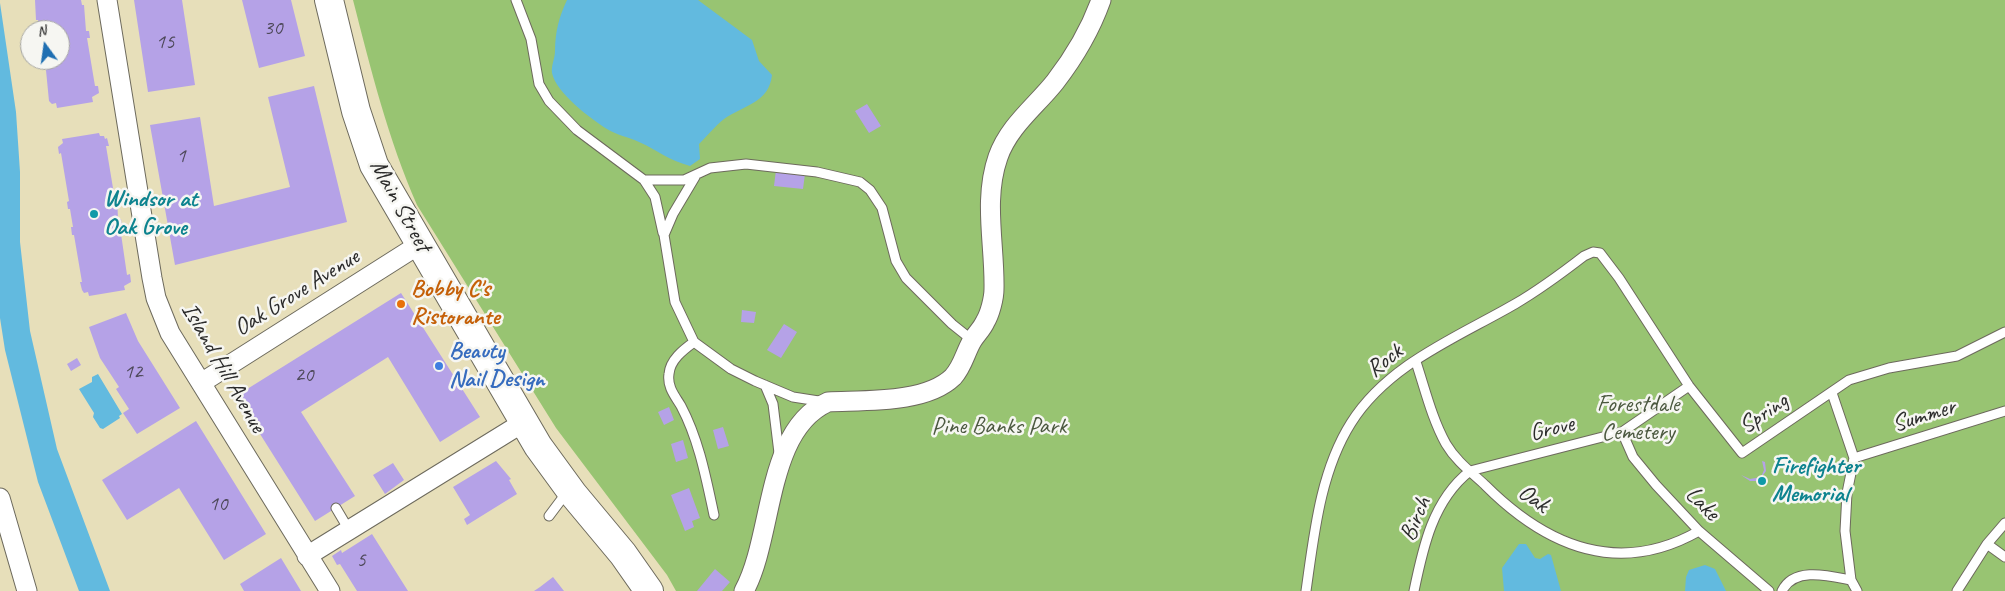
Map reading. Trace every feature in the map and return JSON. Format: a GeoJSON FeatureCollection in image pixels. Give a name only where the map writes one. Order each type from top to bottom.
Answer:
{"type":"FeatureCollection","features":[{"type":"Feature","properties":{"kind":"main road","name":"Main Street"},"geometry":{"type":"LineString","coordinates":[[329,0],[356,111],[371,157],[524,422],[569,489],[623,554],[649,591]]}},
{"type":"Feature","properties":{"kind":"street","name":"Island Hill Avenue"},"geometry":{"type":"LineString","coordinates":[[107,0],[156,298],[170,333],[330,591]]}},
{"type":"Feature","properties":{"kind":"street"},"geometry":{"type":"LineString","coordinates":[[744,591],[752,577],[767,520],[779,461],[807,415],[817,407],[828,402],[913,396],[952,378],[962,366],[972,340],[986,321],[994,291],[991,202],[998,157],[1008,136],[1020,119],[1053,84],[1072,59],[1090,30],[1101,0]]}},
{"type":"Feature","properties":{"kind":"street","name":"Oak Grove Avenue"},"geometry":{"type":"LineString","coordinates":[[201,383],[420,244]]}},
{"type":"Feature","properties":{"kind":"street"},"geometry":{"type":"LineString","coordinates":[[308,556],[524,422]]}},
{"type":"Feature","properties":{"kind":"street"},"geometry":{"type":"LineString","coordinates":[[0,498],[7,529],[27,591]]}},
{"type":"Feature","properties":{"kind":"lane"},"geometry":{"type":"LineString","coordinates":[[516,0],[530,39],[539,84],[549,101],[578,130],[644,180],[655,197],[664,235],[675,302],[694,342],[731,369],[765,386],[793,397],[828,402]]}},
{"type":"Feature","properties":{"kind":"lane"},"geometry":{"type":"LineString","coordinates":[[644,180],[670,182],[695,177],[710,168],[746,164],[816,172],[860,182],[870,190],[880,204],[896,261],[906,278],[952,324],[972,340]]}},
{"type":"Feature","properties":{"kind":"lane"},"geometry":{"type":"LineString","coordinates":[[664,235],[673,214],[695,177]]}},
{"type":"Feature","properties":{"kind":"lane","name":"Rock"},"geometry":{"type":"LineString","coordinates":[[1306,591],[1316,525],[1324,490],[1336,452],[1351,423],[1367,402],[1387,381],[1404,368],[1452,338],[1517,303],[1584,256],[1593,252],[1600,253]]}},
{"type":"Feature","properties":{"kind":"lane","name":"Spring"},"geometry":{"type":"LineString","coordinates":[[1600,253],[1619,278],[1689,386],[1742,453],[1859,376],[1922,361],[1957,356],[2005,332]]}},
{"type":"Feature","properties":{"kind":"lane"},"geometry":{"type":"LineString","coordinates":[[694,342],[672,364],[668,376],[671,390],[688,421],[697,444],[714,515]]}},
{"type":"Feature","properties":{"kind":"lane","name":"Oak"},"geometry":{"type":"LineString","coordinates":[[1416,362],[1446,444],[1458,462],[1470,471],[1499,500],[1532,524],[1562,540],[1592,551],[1622,555],[1677,544],[1699,531]]}},
{"type":"Feature","properties":{"kind":"lane"},"geometry":{"type":"LineString","coordinates":[[765,386],[773,404],[778,434],[779,461]]}},
{"type":"Feature","properties":{"kind":"lane","name":"Grove"},"geometry":{"type":"LineString","coordinates":[[1470,471],[1622,432],[1689,386]]}},
{"type":"Feature","properties":{"kind":"lane"},"geometry":{"type":"LineString","coordinates":[[1832,393],[1854,458],[1847,493],[1845,531],[1851,580],[1857,591]]}},
{"type":"Feature","properties":{"kind":"lane","name":"Summer"},"geometry":{"type":"LineString","coordinates":[[1854,458],[2005,411]]}},
{"type":"Feature","properties":{"kind":"lane","name":"Lake"},"geometry":{"type":"LineString","coordinates":[[1622,432],[1632,457],[1699,531],[1769,591]]}},
{"type":"Feature","properties":{"kind":"lane","name":"Birch"},"geometry":{"type":"LineString","coordinates":[[1414,591],[1428,534],[1438,510],[1456,482],[1470,471]]}},
{"type":"Feature","properties":{"kind":"lane"},"geometry":{"type":"LineString","coordinates":[[549,516],[569,489]]}},
{"type":"Feature","properties":{"kind":"lane"},"geometry":{"type":"LineString","coordinates":[[336,508],[350,530]]}},
{"type":"Feature","properties":{"kind":"lane"},"geometry":{"type":"LineString","coordinates":[[1957,591],[1987,544],[2005,523]]}},
{"type":"Feature","properties":{"kind":"lane"},"geometry":{"type":"LineString","coordinates":[[1987,544],[2005,557]]}},
{"type":"Feature","properties":{"kind":"lane"},"geometry":{"type":"LineString","coordinates":[[1782,591],[1793,579],[1804,575],[1818,574],[1851,580]]}},
{"type":"Feature","properties":{"kind":"green space"},"geometry":{"type":"Polygon","coordinates":[[[353,0],[2005,0],[2005,591],[676,591],[667,575],[556,428],[417,205],[389,130],[353,0]]]}},
{"type":"Feature","properties":{"kind":"water"},"geometry":{"type":"Polygon","coordinates":[[[567,0],[698,0],[752,40],[759,61],[772,75],[770,84],[761,98],[724,119],[699,144],[700,159],[690,166],[676,161],[639,142],[607,129],[592,119],[560,89],[555,81],[552,68],[558,25],[567,0]]]}},
{"type":"Feature","properties":{"kind":"water"},"geometry":{"type":"Polygon","coordinates":[[[0,3],[16,112],[20,172],[20,242],[30,331],[57,449],[110,591],[79,591],[38,482],[5,350],[0,318],[0,3]]]}},
{"type":"Feature","properties":{"kind":"water"},"geometry":{"type":"Polygon","coordinates":[[[98,374],[122,414],[119,416],[120,418],[103,429],[100,428],[93,417],[94,413],[79,389],[92,382],[92,377],[98,374]]]}},
{"type":"Feature","properties":{"kind":"water"},"geometry":{"type":"Polygon","coordinates":[[[1519,544],[1526,544],[1535,558],[1540,559],[1548,554],[1551,555],[1561,591],[1504,591],[1502,568],[1519,544]]]}},
{"type":"Feature","properties":{"kind":"water"},"geometry":{"type":"Polygon","coordinates":[[[1705,565],[1715,569],[1726,591],[1685,591],[1686,577],[1689,570],[1705,565]]]}},
{"type":"Feature","properties":{"kind":"building"},"geometry":{"type":"Polygon","coordinates":[[[35,0],[81,0],[82,5],[84,5],[86,31],[89,31],[90,38],[87,38],[95,86],[98,86],[99,93],[92,97],[93,102],[57,108],[56,103],[52,104],[49,101],[46,70],[70,70],[70,20],[36,20],[35,0]]]}},
{"type":"Feature","properties":{"kind":"building"},"geometry":{"type":"Polygon","coordinates":[[[134,0],[182,0],[195,85],[148,92],[134,0]]]}},
{"type":"Feature","properties":{"kind":"building"},"geometry":{"type":"Polygon","coordinates":[[[242,0],[291,0],[305,56],[259,68],[242,0]]]}},
{"type":"Feature","properties":{"kind":"building"},"geometry":{"type":"Polygon","coordinates":[[[314,86],[347,222],[175,265],[150,125],[200,117],[214,206],[290,187],[268,97],[314,86]]]}},
{"type":"Feature","properties":{"kind":"building"},"geometry":{"type":"Polygon","coordinates":[[[867,104],[881,126],[869,133],[855,111],[867,104]]]}},
{"type":"Feature","properties":{"kind":"building","name":"Windsor at Oak Grove"},"geometry":{"type":"Polygon","coordinates":[[[99,133],[100,136],[104,136],[105,139],[107,138],[109,146],[106,146],[114,194],[117,194],[118,220],[121,219],[122,227],[120,227],[127,275],[130,274],[131,282],[124,286],[125,290],[89,296],[88,292],[84,293],[82,290],[80,282],[82,282],[74,235],[72,235],[71,227],[73,227],[70,209],[68,209],[67,202],[69,201],[61,153],[59,154],[58,147],[63,143],[62,139],[99,133]]]}},
{"type":"Feature","properties":{"kind":"building"},"geometry":{"type":"Polygon","coordinates":[[[776,170],[805,174],[803,189],[774,186],[776,170]]]}},
{"type":"Feature","properties":{"kind":"building"},"geometry":{"type":"Polygon","coordinates":[[[401,293],[480,417],[440,442],[388,357],[301,412],[355,496],[315,521],[236,396],[401,293]]]}},
{"type":"Feature","properties":{"kind":"building"},"geometry":{"type":"Polygon","coordinates":[[[742,310],[756,312],[754,323],[741,322],[742,310]]]}},
{"type":"Feature","properties":{"kind":"building"},"geometry":{"type":"Polygon","coordinates":[[[126,313],[138,341],[180,408],[137,434],[123,413],[129,409],[116,389],[119,387],[100,358],[89,327],[126,313]]]}},
{"type":"Feature","properties":{"kind":"building"},"geometry":{"type":"Polygon","coordinates":[[[784,324],[797,332],[781,358],[767,350],[784,324]]]}},
{"type":"Feature","properties":{"kind":"building"},"geometry":{"type":"Polygon","coordinates":[[[77,358],[81,365],[71,371],[67,364],[77,358]]]}},
{"type":"Feature","properties":{"kind":"building"},"geometry":{"type":"Polygon","coordinates":[[[669,407],[674,420],[664,425],[658,412],[669,407]]]}},
{"type":"Feature","properties":{"kind":"building"},"geometry":{"type":"Polygon","coordinates":[[[196,421],[266,534],[224,560],[179,488],[127,520],[102,480],[196,421]]]}},
{"type":"Feature","properties":{"kind":"building"},"geometry":{"type":"Polygon","coordinates":[[[723,427],[729,446],[718,449],[713,430],[723,427]]]}},
{"type":"Feature","properties":{"kind":"building"},"geometry":{"type":"Polygon","coordinates":[[[683,440],[688,458],[676,462],[671,444],[683,440]]]}},
{"type":"Feature","properties":{"kind":"building"},"geometry":{"type":"Polygon","coordinates":[[[496,461],[511,479],[509,480],[517,494],[467,525],[464,519],[470,515],[453,487],[496,461]]]}},
{"type":"Feature","properties":{"kind":"building"},"geometry":{"type":"Polygon","coordinates":[[[1762,461],[1765,462],[1766,471],[1759,481],[1750,481],[1741,475],[1750,479],[1761,477],[1764,470],[1762,461]]]}},
{"type":"Feature","properties":{"kind":"building"},"geometry":{"type":"Polygon","coordinates":[[[393,463],[404,480],[385,494],[373,475],[393,463]]]}},
{"type":"Feature","properties":{"kind":"building"},"geometry":{"type":"Polygon","coordinates":[[[689,488],[700,518],[692,521],[694,527],[685,531],[671,495],[689,488]]]}},
{"type":"Feature","properties":{"kind":"building"},"geometry":{"type":"Polygon","coordinates":[[[372,534],[408,591],[357,591],[340,564],[337,565],[332,556],[341,550],[342,553],[372,534]]]}},
{"type":"Feature","properties":{"kind":"building"},"geometry":{"type":"Polygon","coordinates":[[[281,558],[301,591],[244,591],[240,584],[281,558]]]}},
{"type":"Feature","properties":{"kind":"building"},"geometry":{"type":"Polygon","coordinates":[[[715,569],[730,582],[722,591],[697,591],[715,569]]]}},
{"type":"Feature","properties":{"kind":"building"},"geometry":{"type":"Polygon","coordinates":[[[553,577],[564,591],[534,591],[540,587],[553,577]]]}},
{"type":"Feature","properties":{"kind":"place","name":"Windsor at Oak Grove"},"geometry":{"type":"Point","coordinates":[94,214]}},
{"type":"Feature","properties":{"kind":"place","name":"Bobby C's Ristorante"},"geometry":{"type":"Point","coordinates":[401,304]}},
{"type":"Feature","properties":{"kind":"place","name":"Beauty Nail Design"},"geometry":{"type":"Point","coordinates":[439,366]}},
{"type":"Feature","properties":{"kind":"place","name":"Firefighter Memorial"},"geometry":{"type":"Point","coordinates":[1762,481]}},
{"type":"Feature","properties":{"kind":"park label","name":"Forestdale Cemetery"},"geometry":{"type":"Point","coordinates":[1638,419]}},
{"type":"Feature","properties":{"kind":"park label","name":"Pine Banks Park"},"geometry":{"type":"Point","coordinates":[999,427]}}]}
